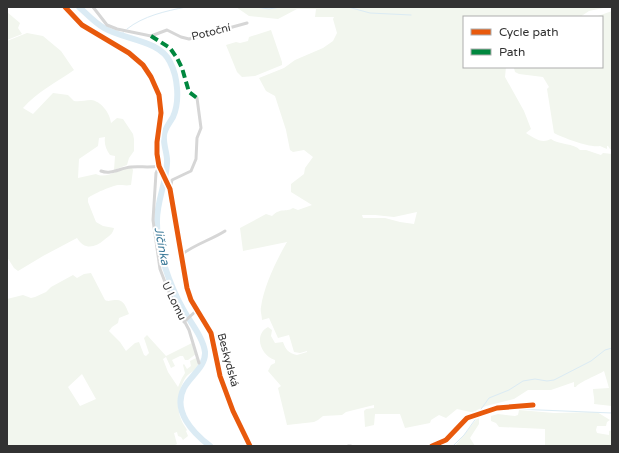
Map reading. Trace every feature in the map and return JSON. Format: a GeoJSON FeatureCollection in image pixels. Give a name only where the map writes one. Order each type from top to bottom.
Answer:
{"type":"FeatureCollection","features":[{"type":"Feature","properties":{"kind":"street"},"geometry":{"type":"LineString","coordinates":[[65,7],[82,26],[136,58],[151,77],[158,93],[161,117],[157,142],[157,154],[160,168],[129,167],[108,173],[100,171]]}},
{"type":"Feature","properties":{"kind":"street","name":"Potoční"},"geometry":{"type":"LineString","coordinates":[[92,7],[107,25],[117,29],[151,36],[167,30],[184,38],[193,39],[247,23]]}},
{"type":"Feature","properties":{"kind":"street"},"geometry":{"type":"LineString","coordinates":[[169,187],[172,180],[191,172],[196,159],[197,138],[201,128],[197,98]]}},
{"type":"Feature","properties":{"kind":"street","name":"Beskydská"},"geometry":{"type":"LineString","coordinates":[[160,168],[169,187],[187,288],[197,310],[211,333],[220,376],[233,411],[250,446]]}},
{"type":"Feature","properties":{"kind":"street","name":"U Lomu"},"geometry":{"type":"LineString","coordinates":[[160,168],[156,173],[153,220],[160,269],[168,290],[189,330],[199,363]]}},
{"type":"Feature","properties":{"kind":"street"},"geometry":{"type":"LineString","coordinates":[[182,255],[194,246],[225,232]]}},
{"type":"Feature","properties":{"kind":"street"},"geometry":{"type":"LineString","coordinates":[[184,322],[197,310]]}},
{"type":"Feature","properties":{"kind":"street"},"geometry":{"type":"LineString","coordinates":[[432,446],[446,440],[467,418],[497,408],[533,405]]}},
{"type":"Feature","properties":{"kind":"shaded area"},"geometry":{"type":"Polygon","coordinates":[[[236,7],[608,7],[589,11],[582,16],[463,16],[463,68],[506,68],[505,77],[524,111],[531,129],[526,133],[532,137],[541,141],[551,139],[574,146],[580,150],[586,150],[601,155],[603,153],[612,154],[612,406],[594,404],[593,389],[609,388],[604,371],[576,387],[574,387],[574,382],[551,390],[528,390],[514,399],[486,406],[477,410],[475,413],[457,409],[446,418],[439,415],[431,420],[430,423],[405,428],[400,414],[375,414],[374,425],[365,427],[364,411],[366,409],[374,408],[374,405],[346,412],[342,415],[323,416],[314,422],[287,425],[278,388],[281,386],[268,371],[271,365],[275,363],[275,360],[270,358],[263,350],[260,340],[263,331],[268,327],[272,330],[271,336],[275,343],[283,342],[288,351],[297,355],[307,352],[294,352],[289,335],[278,338],[269,318],[262,320],[261,309],[265,291],[275,265],[287,242],[243,251],[240,228],[266,214],[272,216],[280,211],[293,208],[298,210],[312,205],[291,192],[291,184],[304,174],[305,168],[313,157],[304,150],[293,152],[290,150],[286,130],[275,96],[266,91],[259,78],[284,68],[295,60],[323,48],[333,41],[337,33],[333,19],[334,17],[315,17],[316,9],[297,9],[278,19],[249,16],[236,7]],[[417,212],[394,217],[362,215],[363,218],[385,218],[414,224],[417,212]]]}},
{"type":"Feature","properties":{"kind":"shaded area"},"geometry":{"type":"Polygon","coordinates":[[[612,11],[612,150],[608,146],[607,149],[600,146],[590,146],[554,133],[547,89],[549,87],[543,77],[519,74],[515,72],[514,68],[603,68],[603,16],[598,16],[612,11]]]}},
{"type":"Feature","properties":{"kind":"shaded area"},"geometry":{"type":"Polygon","coordinates":[[[7,12],[20,23],[18,28],[22,34],[7,40],[7,12]]]}},
{"type":"Feature","properties":{"kind":"shaded area"},"geometry":{"type":"Polygon","coordinates":[[[271,30],[282,65],[255,76],[242,77],[237,72],[226,45],[248,41],[249,37],[271,30]]]}},
{"type":"Feature","properties":{"kind":"shaded area"},"geometry":{"type":"Polygon","coordinates":[[[27,33],[43,36],[61,51],[74,70],[41,92],[23,108],[33,114],[53,93],[68,95],[74,101],[95,101],[104,108],[109,115],[111,123],[117,118],[123,119],[133,134],[134,151],[129,158],[127,165],[114,170],[115,156],[110,155],[107,151],[105,137],[99,138],[98,146],[79,159],[78,178],[96,174],[105,175],[127,168],[132,168],[133,170],[131,185],[118,185],[102,190],[88,198],[88,202],[96,222],[103,226],[114,228],[113,232],[101,243],[93,246],[86,246],[77,238],[18,271],[14,268],[7,257],[7,41],[27,33]]]}},
{"type":"Feature","properties":{"kind":"shaded area"},"geometry":{"type":"Polygon","coordinates":[[[91,273],[105,300],[118,300],[123,302],[126,306],[129,314],[119,318],[118,323],[109,331],[120,342],[126,351],[135,343],[139,342],[144,355],[146,356],[149,353],[144,338],[147,335],[166,356],[192,343],[196,354],[188,360],[185,360],[183,356],[180,356],[172,360],[175,366],[171,368],[166,357],[163,359],[168,372],[178,387],[185,373],[183,365],[184,364],[187,369],[191,366],[190,361],[196,358],[199,364],[197,368],[186,377],[182,386],[179,398],[179,415],[187,430],[188,436],[183,440],[178,436],[177,432],[174,433],[177,444],[175,446],[7,446],[7,299],[23,295],[31,298],[35,297],[73,275],[77,278],[84,274],[91,273]],[[82,374],[68,387],[80,406],[96,399],[82,374]]]}},
{"type":"Feature","properties":{"kind":"shaded area"},"geometry":{"type":"Polygon","coordinates":[[[519,410],[554,413],[597,412],[610,420],[607,422],[606,426],[597,426],[596,430],[597,433],[609,435],[609,431],[612,430],[612,446],[545,446],[545,429],[499,427],[496,423],[491,421],[491,416],[498,414],[515,416],[518,415],[519,410]]]}},
{"type":"Feature","properties":{"kind":"shaded area"},"geometry":{"type":"Polygon","coordinates":[[[479,416],[479,424],[470,438],[475,446],[455,446],[479,416]]]}},
{"type":"Feature","properties":{"kind":"waterway","name":"Jičínka"},"geometry":{"type":"LineString","coordinates":[[79,7],[104,28],[141,41],[158,49],[165,55],[173,68],[177,90],[177,104],[173,117],[164,133],[167,163],[157,216],[159,245],[173,290],[199,335],[205,352],[203,362],[184,388],[181,397],[182,413],[191,428],[210,446]]}},
{"type":"Feature","properties":{"kind":"waterway"},"geometry":{"type":"LineString","coordinates":[[127,29],[133,24],[147,17],[186,7]]}},
{"type":"Feature","properties":{"kind":"waterway"},"geometry":{"type":"LineString","coordinates":[[256,7],[269,9],[280,7]]}},
{"type":"Feature","properties":{"kind":"waterway"},"geometry":{"type":"LineString","coordinates":[[348,7],[370,13],[411,15]]}},
{"type":"Feature","properties":{"kind":"waterway","name":"Jičínka"},"geometry":{"type":"LineString","coordinates":[[120,35],[125,31]]}},
{"type":"Feature","properties":{"kind":"waterway"},"geometry":{"type":"LineString","coordinates":[[479,412],[489,398],[509,390],[523,381],[535,379],[547,381],[554,380],[591,361],[605,350],[612,348]]}},
{"type":"Feature","properties":{"kind":"waterway"},"geometry":{"type":"LineString","coordinates":[[493,411],[516,409],[612,413]]}},
{"type":"Feature","properties":{"kind":"waterway"},"geometry":{"type":"LineString","coordinates":[[453,446],[464,435],[477,417]]}},
{"type":"Feature","properties":{"kind":"marked path"},"geometry":{"type":"LineString","coordinates":[[151,36],[170,48],[182,68],[189,92],[197,98]]}},
{"type":"Feature","properties":{"kind":"cycle path"},"geometry":{"type":"LineString","coordinates":[[65,7],[82,25],[129,53],[143,65],[151,77],[159,95],[161,113],[157,154],[159,166],[170,189],[187,288],[191,300],[211,333],[220,376],[233,411],[250,446]]}},
{"type":"Feature","properties":{"kind":"cycle path"},"geometry":{"type":"LineString","coordinates":[[432,446],[446,440],[467,418],[497,408],[533,405]]}}]}
